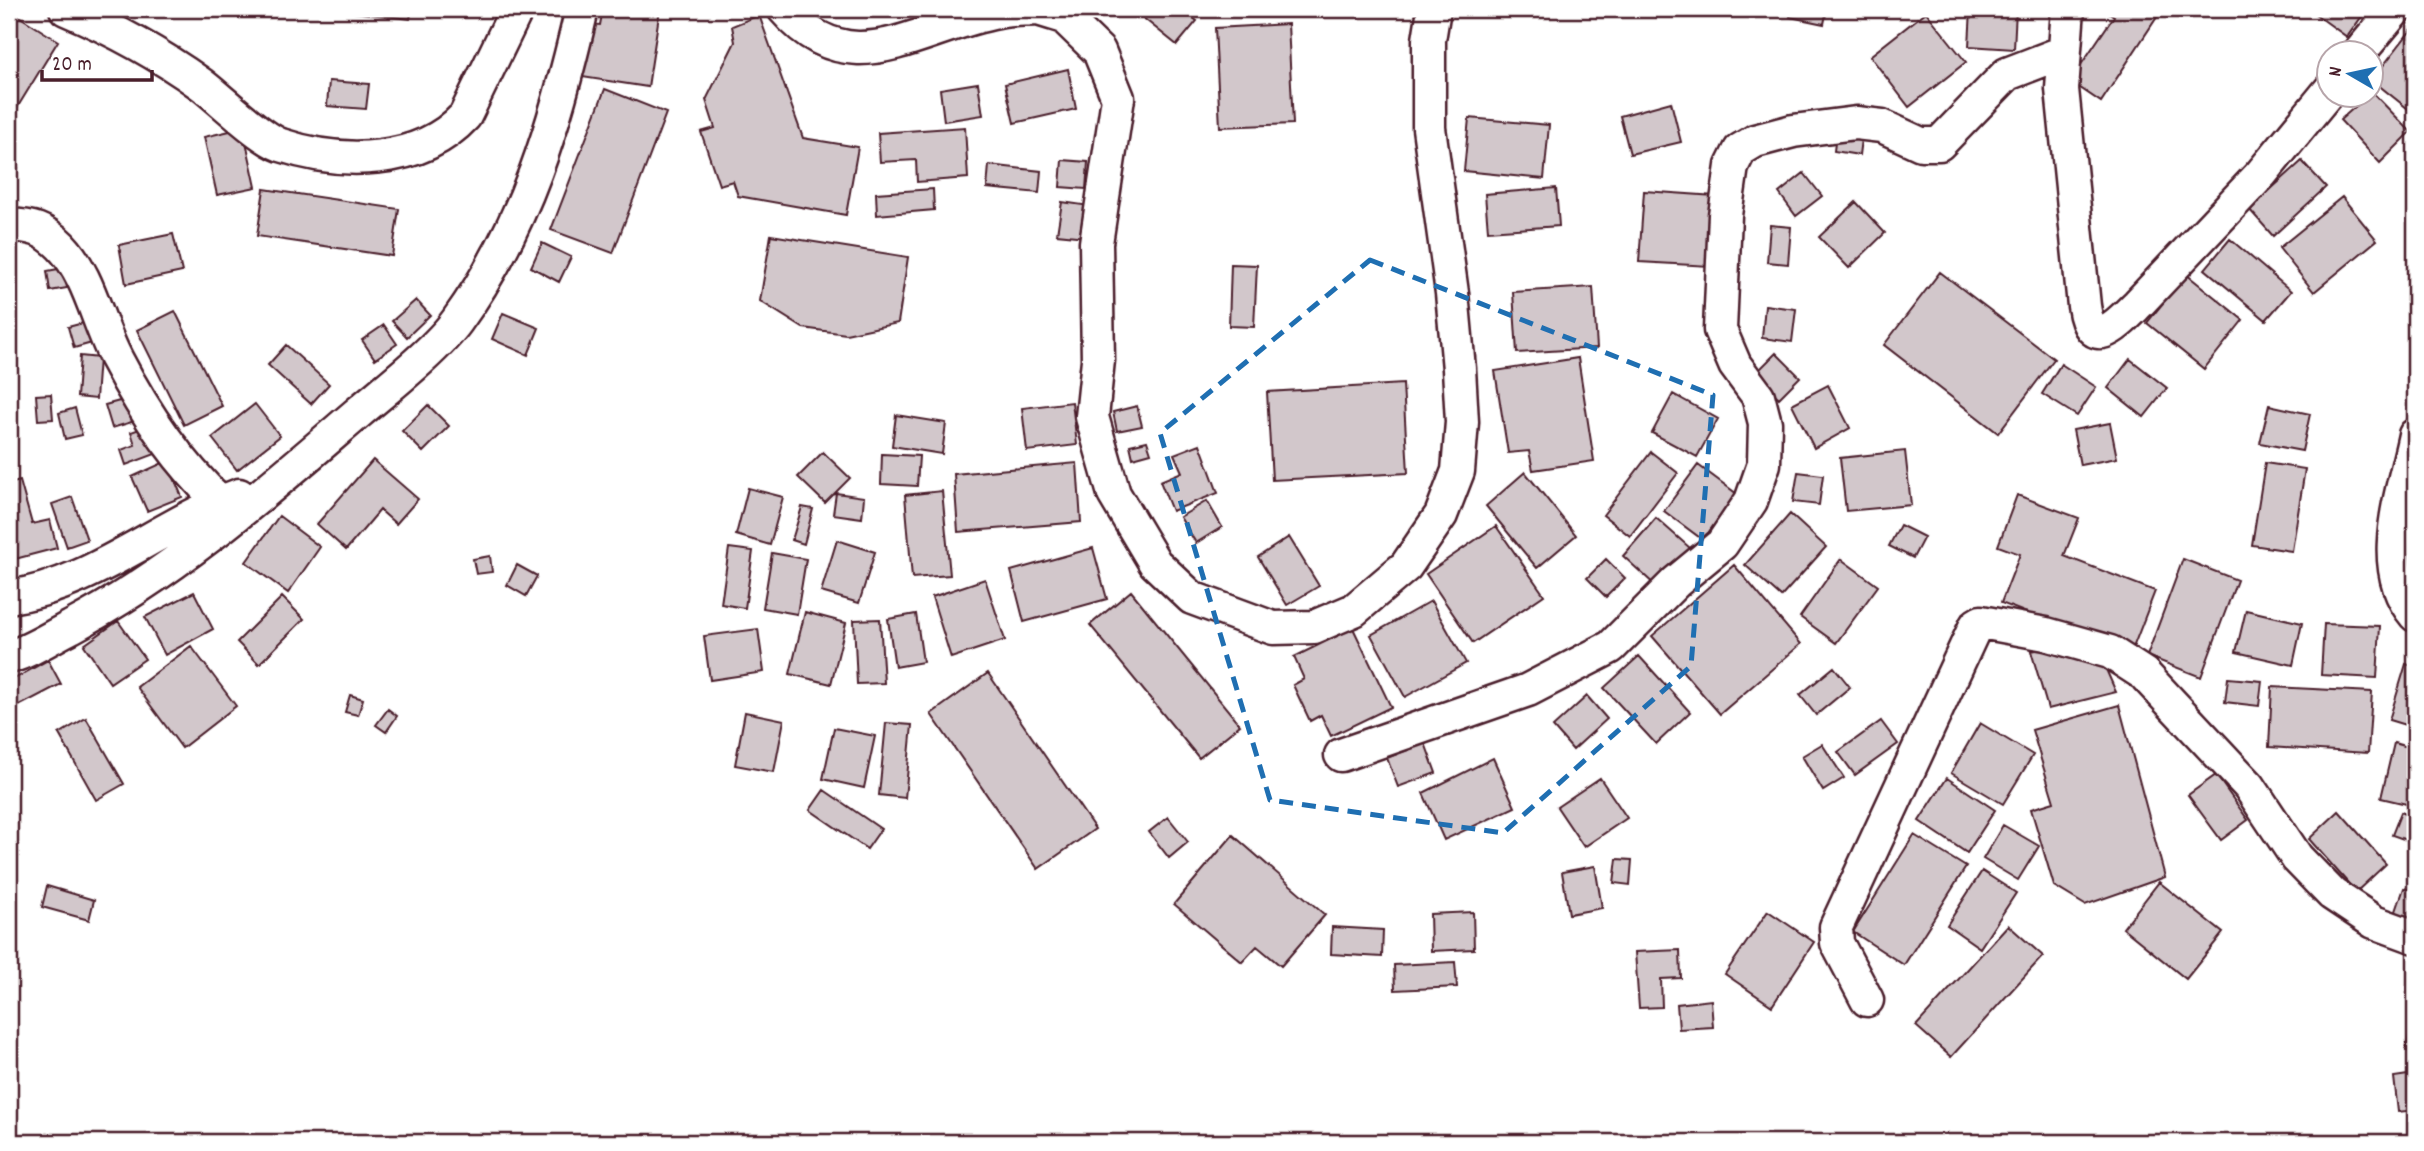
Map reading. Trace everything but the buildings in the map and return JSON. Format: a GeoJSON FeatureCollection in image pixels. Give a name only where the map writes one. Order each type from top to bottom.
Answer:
{"type":"FeatureCollection","features":[{"type":"Feature","properties":{"kind":"street"},"geometry":{"type":"LineString","coordinates":[[66,9],[102,24],[199,83],[279,144],[327,155],[359,157],[388,156],[414,150],[454,128],[466,116],[517,9]]}},
{"type":"Feature","properties":{"kind":"street"},"geometry":{"type":"LineString","coordinates":[[9,657],[106,608],[233,519],[393,383],[455,323],[507,240],[541,164],[560,103],[582,9]]}},
{"type":"Feature","properties":{"kind":"street"},"geometry":{"type":"LineString","coordinates":[[784,9],[802,29],[833,46],[873,49],[998,12],[1037,9],[1064,17],[1099,51],[1118,98],[1096,243],[1098,360],[1092,417],[1114,494],[1155,563],[1192,598],[1273,628],[1314,627],[1354,610],[1406,566],[1441,515],[1458,471],[1462,422],[1459,369],[1452,293],[1429,128],[1429,40],[1434,9]]}},
{"type":"Feature","properties":{"kind":"street"},"geometry":{"type":"LineString","coordinates":[[2068,9],[2062,89],[2084,306],[2090,329],[2095,333],[2103,333],[2121,321],[2138,304],[2261,174],[2316,106]]}},
{"type":"Feature","properties":{"kind":"street"},"geometry":{"type":"LineString","coordinates":[[2372,38],[2396,9]]}},
{"type":"Feature","properties":{"kind":"street"},"geometry":{"type":"LineString","coordinates":[[1341,755],[1528,690],[1611,647],[1676,582],[1722,544],[1751,501],[1764,464],[1765,423],[1758,396],[1735,365],[1720,330],[1725,215],[1732,166],[1740,150],[1755,141],[1793,131],[1856,123],[1882,126],[1921,144],[1939,144],[2007,74],[2064,52]]}},
{"type":"Feature","properties":{"kind":"street"},"geometry":{"type":"LineString","coordinates":[[9,225],[38,227],[62,247],[88,289],[116,360],[193,476],[220,502]]}},
{"type":"Feature","properties":{"kind":"street"},"geometry":{"type":"LineString","coordinates":[[2415,435],[2392,545],[2398,580],[2415,615]]}},
{"type":"Feature","properties":{"kind":"street"},"geometry":{"type":"LineString","coordinates":[[9,597],[37,593],[67,582],[220,502],[279,480]]}},
{"type":"Feature","properties":{"kind":"street"},"geometry":{"type":"LineString","coordinates":[[1867,1000],[1837,943],[1836,927],[1924,733],[1976,625],[1981,622],[2046,634],[2110,652],[2144,674],[2249,786],[2297,858],[2332,894],[2374,922],[2415,937]]}},
{"type":"Feature","properties":{"kind":"highlighted area"},"geometry":{"type":"Polygon","coordinates":[[[1370,260],[1713,395],[1691,666],[1503,833],[1270,800],[1160,433],[1370,260]]]}}]}
